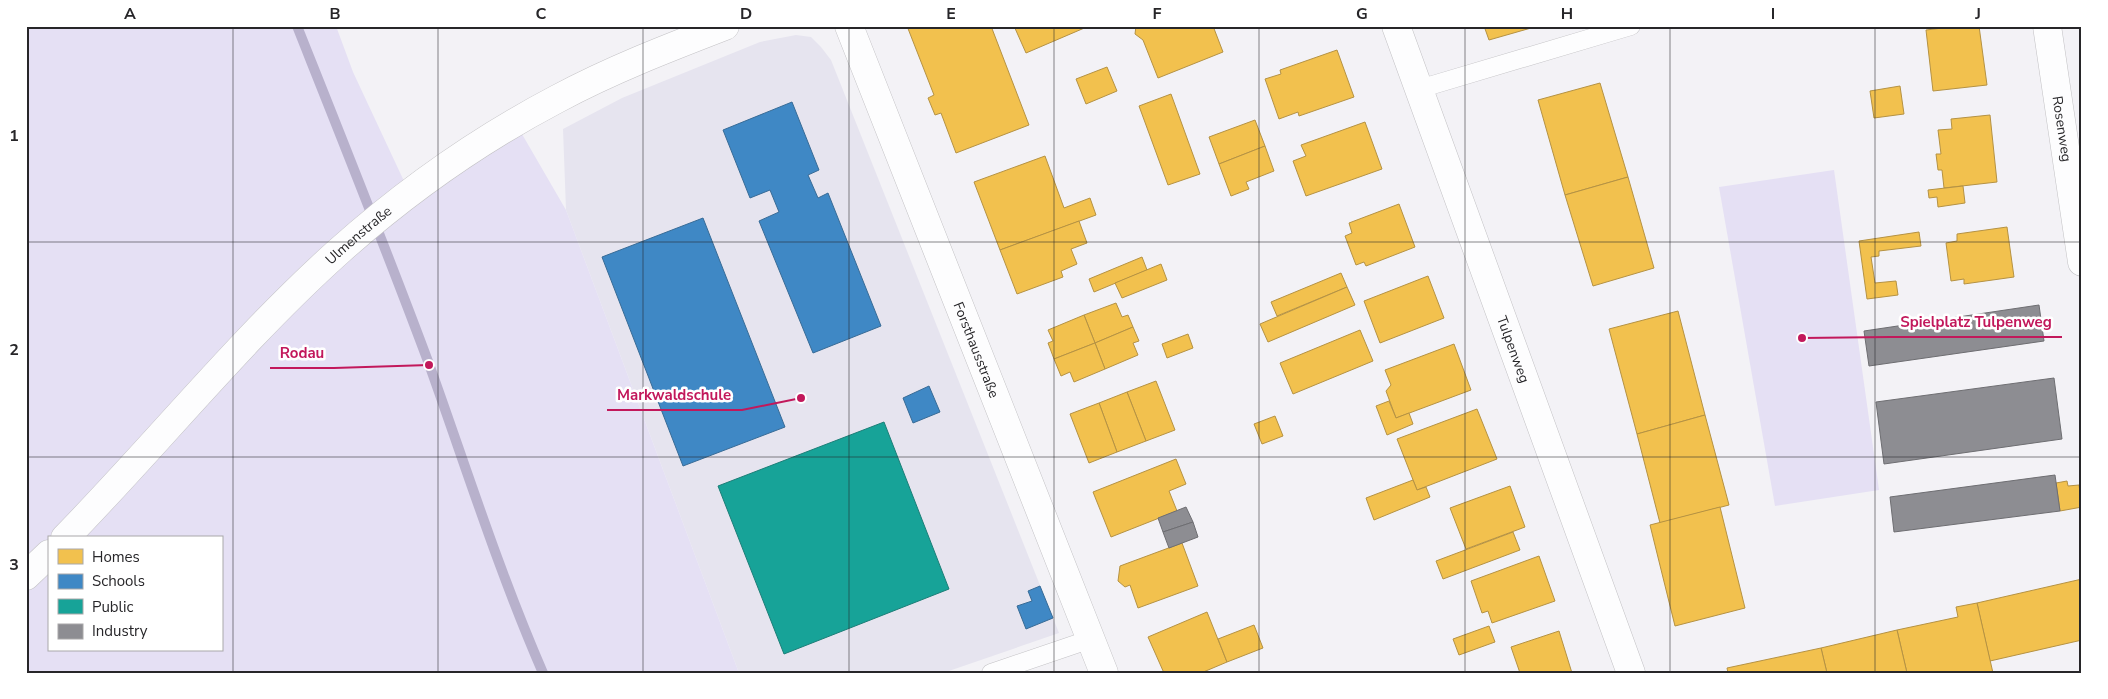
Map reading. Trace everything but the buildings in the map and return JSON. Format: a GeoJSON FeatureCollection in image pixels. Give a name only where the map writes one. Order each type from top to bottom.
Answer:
{"type":"FeatureCollection","features":[{"type":"Feature","properties":{"kind":"street","name":"Ulmenstraße"},"geometry":{"type":"LineString","coordinates":[[67,536],[260,328],[339,251],[410,194],[473,149],[557,99],[608,74],[725,26]]}},
{"type":"Feature","properties":{"kind":"street","name":"Forsthausstraße"},"geometry":{"type":"LineString","coordinates":[[849,26],[1104,673]]}},
{"type":"Feature","properties":{"kind":"street","name":"Tulpenweg"},"geometry":{"type":"LineString","coordinates":[[1396,26],[1631,673]]}},
{"type":"Feature","properties":{"kind":"street","name":"Rosenweg"},"geometry":{"type":"LineString","coordinates":[[2048,26],[2082,262]]}},
{"type":"Feature","properties":{"kind":"street"},"geometry":{"type":"LineString","coordinates":[[26,576],[48,555]]}},
{"type":"Feature","properties":{"kind":"lane"},"geometry":{"type":"LineString","coordinates":[[1419,89],[1631,26]]}},
{"type":"Feature","properties":{"kind":"lane"},"geometry":{"type":"LineString","coordinates":[[991,673],[1091,639]]}},
{"type":"Feature","properties":{"kind":"shaded area"},"geometry":{"type":"Polygon","coordinates":[[[26,26],[336,26],[353,72],[410,194],[515,122],[566,210],[739,673],[26,673],[26,26]]]}},
{"type":"Feature","properties":{"kind":"shaded area"},"geometry":{"type":"Polygon","coordinates":[[[796,35],[811,37],[831,60],[1059,633],[943,673],[739,673],[566,210],[563,129],[622,98],[760,42],[796,35]]]}},
{"type":"Feature","properties":{"kind":"shaded area"},"geometry":{"type":"Polygon","coordinates":[[[1834,170],[1879,490],[1775,506],[1719,187],[1834,170]]]}},
{"type":"Feature","properties":{"kind":"waterway"},"geometry":{"type":"LineString","coordinates":[[297,26],[429,364],[497,558],[543,673]]}},
{"type":"Feature","properties":{"kind":"place","name":"Spielplatz Tulpenweg"},"geometry":{"type":"Point","coordinates":[1802,338]}},
{"type":"Feature","properties":{"kind":"place","name":"Rodau"},"geometry":{"type":"Point","coordinates":[429,365]}},
{"type":"Feature","properties":{"kind":"place","name":"Markwaldschule"},"geometry":{"type":"Point","coordinates":[801,398]}}]}
